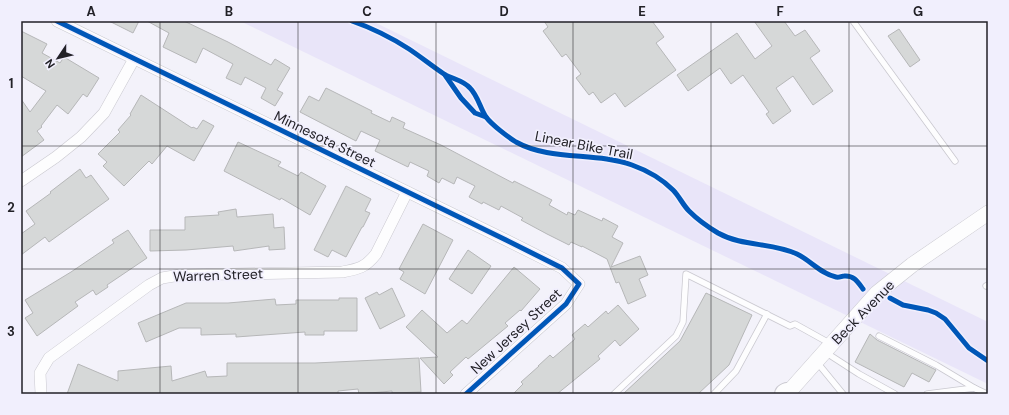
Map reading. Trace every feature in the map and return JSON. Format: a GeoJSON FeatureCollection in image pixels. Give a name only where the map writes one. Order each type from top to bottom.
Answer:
{"type":"FeatureCollection","features":[{"type":"Feature","properties":{"kind":"main road","name":"Beck Avenue"},"geometry":{"type":"LineString","coordinates":[[786,394],[877,294],[912,265],[988,213]]}},
{"type":"Feature","properties":{"kind":"street","name":"Minnesota Street"},"geometry":{"type":"LineString","coordinates":[[56,21],[562,268],[579,284]]}},
{"type":"Feature","properties":{"kind":"street"},"geometry":{"type":"LineString","coordinates":[[21,181],[56,157],[81,137],[104,113],[134,58]]}},
{"type":"Feature","properties":{"kind":"street","name":"Warren Street"},"geometry":{"type":"LineString","coordinates":[[41,394],[40,373],[49,358],[149,285],[162,278],[180,275],[342,272],[359,269],[369,262],[376,254],[407,192]]}},
{"type":"Feature","properties":{"kind":"street","name":"New Jersey Street"},"geometry":{"type":"LineString","coordinates":[[466,394],[566,304],[579,284]]}},
{"type":"Feature","properties":{"kind":"lane"},"geometry":{"type":"LineString","coordinates":[[854,21],[955,161]]}},
{"type":"Feature","properties":{"kind":"lane"},"geometry":{"type":"LineString","coordinates":[[614,394],[676,336],[683,322],[686,274],[790,326],[795,324],[824,352],[895,394]]}},
{"type":"Feature","properties":{"kind":"lane"},"geometry":{"type":"LineString","coordinates":[[714,394],[736,371],[767,314]]}},
{"type":"Feature","properties":{"kind":"lane"},"geometry":{"type":"LineString","coordinates":[[879,336],[936,365],[987,394]]}},
{"type":"Feature","properties":{"kind":"lane"},"geometry":{"type":"LineString","coordinates":[[824,352],[843,394]]}},
{"type":"Feature","properties":{"kind":"lane"},"geometry":{"type":"LineString","coordinates":[[927,394],[976,389]]}},
{"type":"Feature","properties":{"kind":"shaded area"},"geometry":{"type":"Polygon","coordinates":[[[240,21],[372,21],[988,322],[988,384],[240,21]]]}},
{"type":"Feature","properties":{"kind":"building"},"geometry":{"type":"Polygon","coordinates":[[[109,21],[139,21],[133,33],[109,21]]]}},
{"type":"Feature","properties":{"kind":"building"},"geometry":{"type":"Polygon","coordinates":[[[147,21],[184,21],[271,65],[275,59],[290,68],[277,90],[283,93],[275,106],[261,98],[266,88],[245,77],[241,85],[226,78],[233,64],[203,48],[196,63],[163,47],[169,33],[147,21]]]}},
{"type":"Feature","properties":{"kind":"building"},"geometry":{"type":"Polygon","coordinates":[[[544,21],[652,21],[664,37],[656,43],[676,70],[625,107],[615,93],[601,103],[593,92],[589,95],[576,78],[581,74],[566,54],[562,57],[543,31],[548,27],[544,21]]]}},
{"type":"Feature","properties":{"kind":"building"},"geometry":{"type":"Polygon","coordinates":[[[754,21],[784,21],[795,36],[805,30],[820,51],[810,58],[833,91],[813,105],[793,76],[776,88],[791,111],[773,124],[766,114],[769,112],[743,75],[731,84],[720,68],[688,91],[677,75],[737,33],[755,59],[772,46],[754,21]]]}},
{"type":"Feature","properties":{"kind":"building"},"geometry":{"type":"Polygon","coordinates":[[[899,29],[920,60],[910,67],[888,36],[899,29]]]}},
{"type":"Feature","properties":{"kind":"building"},"geometry":{"type":"Polygon","coordinates":[[[21,31],[47,44],[42,53],[60,63],[64,57],[99,78],[87,97],[83,94],[68,114],[57,105],[41,126],[42,127],[37,131],[44,140],[21,157],[21,99],[30,112],[46,91],[21,76],[21,31]]]}},
{"type":"Feature","properties":{"kind":"building"},"geometry":{"type":"Polygon","coordinates":[[[326,88],[372,111],[371,113],[390,122],[392,117],[405,123],[403,128],[441,145],[513,183],[514,181],[552,200],[549,205],[567,215],[568,212],[575,215],[578,210],[602,221],[603,218],[618,226],[612,237],[623,243],[611,267],[640,256],[648,275],[639,279],[646,296],[628,304],[619,282],[616,283],[607,259],[582,246],[571,242],[569,245],[547,234],[521,220],[523,218],[501,206],[499,210],[483,202],[482,204],[469,197],[475,186],[457,177],[454,184],[442,178],[439,183],[427,176],[429,171],[410,162],[408,167],[375,151],[380,140],[361,131],[356,141],[300,112],[309,96],[319,101],[326,88]]]}},
{"type":"Feature","properties":{"kind":"building"},"geometry":{"type":"Polygon","coordinates":[[[141,95],[192,128],[197,129],[203,120],[214,126],[194,161],[167,146],[152,164],[149,161],[124,186],[103,166],[107,162],[98,154],[120,132],[118,130],[131,115],[130,114],[141,95]]]}},
{"type":"Feature","properties":{"kind":"building"},"geometry":{"type":"Polygon","coordinates":[[[238,142],[281,162],[278,166],[298,176],[301,172],[326,186],[310,215],[281,198],[280,200],[224,171],[238,142]]]}},
{"type":"Feature","properties":{"kind":"building"},"geometry":{"type":"Polygon","coordinates":[[[80,169],[86,178],[91,175],[109,199],[49,242],[45,237],[21,255],[21,234],[35,224],[26,211],[80,169]]]}},
{"type":"Feature","properties":{"kind":"building"},"geometry":{"type":"Polygon","coordinates":[[[346,186],[371,199],[365,211],[370,213],[346,257],[332,250],[328,257],[314,250],[346,186]]]}},
{"type":"Feature","properties":{"kind":"building"},"geometry":{"type":"Polygon","coordinates":[[[236,209],[237,217],[273,214],[274,228],[284,227],[285,249],[269,250],[269,246],[234,251],[233,246],[150,251],[150,230],[185,230],[185,217],[219,215],[218,212],[236,209]]]}},
{"type":"Feature","properties":{"kind":"building"},"geometry":{"type":"Polygon","coordinates":[[[423,224],[453,240],[425,294],[400,279],[404,272],[399,269],[423,224]]]}},
{"type":"Feature","properties":{"kind":"building"},"geometry":{"type":"Polygon","coordinates":[[[128,230],[147,258],[107,285],[108,287],[96,295],[93,290],[75,302],[78,306],[37,336],[25,318],[33,313],[25,300],[71,272],[114,243],[112,240],[128,230]]]}},
{"type":"Feature","properties":{"kind":"building"},"geometry":{"type":"Polygon","coordinates":[[[468,250],[491,266],[472,294],[449,279],[468,250]]]}},
{"type":"Feature","properties":{"kind":"building"},"geometry":{"type":"Polygon","coordinates":[[[514,267],[540,289],[521,311],[520,310],[505,323],[508,326],[468,359],[466,357],[450,372],[453,375],[444,384],[420,358],[438,357],[406,327],[422,310],[447,333],[462,320],[467,324],[514,267]]]}},
{"type":"Feature","properties":{"kind":"building"},"geometry":{"type":"Polygon","coordinates":[[[392,288],[405,316],[380,329],[365,298],[377,292],[379,295],[392,288]]]}},
{"type":"Feature","properties":{"kind":"building"},"geometry":{"type":"Polygon","coordinates":[[[706,293],[752,315],[729,365],[698,394],[623,394],[680,341],[706,293]]]}},
{"type":"Feature","properties":{"kind":"building"},"geometry":{"type":"Polygon","coordinates":[[[339,298],[357,298],[357,331],[324,331],[324,335],[305,335],[305,332],[236,337],[236,334],[201,335],[201,328],[179,328],[146,342],[138,323],[186,303],[228,303],[275,299],[276,305],[296,304],[296,300],[339,300],[339,298]]]}},
{"type":"Feature","properties":{"kind":"building"},"geometry":{"type":"Polygon","coordinates":[[[618,305],[639,329],[620,346],[615,340],[598,356],[600,359],[557,394],[513,394],[523,384],[521,382],[550,355],[553,358],[575,339],[572,335],[585,324],[588,327],[606,311],[608,314],[618,305]]]}},
{"type":"Feature","properties":{"kind":"building"},"geometry":{"type":"Polygon","coordinates":[[[870,334],[877,340],[936,370],[929,382],[912,373],[904,387],[855,362],[870,334]]]}},
{"type":"Feature","properties":{"kind":"building"},"geometry":{"type":"Polygon","coordinates":[[[419,358],[421,392],[392,393],[392,391],[359,394],[358,389],[338,391],[338,394],[67,394],[78,364],[118,381],[118,371],[171,366],[172,381],[205,371],[207,377],[227,376],[227,363],[315,363],[419,358]]]}},
{"type":"Feature","properties":{"kind":"cycle path"},"geometry":{"type":"LineString","coordinates":[[57,21],[562,268],[579,284],[566,304],[466,394]]}},
{"type":"Feature","properties":{"kind":"cycle path","name":"Linear Bike Trail"},"geometry":{"type":"LineString","coordinates":[[352,21],[396,41],[444,74],[467,85],[473,91],[486,117],[500,131],[516,142],[543,152],[618,161],[637,167],[654,175],[669,186],[692,214],[718,233],[747,243],[787,250],[797,254],[825,273],[837,277],[847,276],[853,278],[863,289]]}},
{"type":"Feature","properties":{"kind":"cycle path"},"geometry":{"type":"LineString","coordinates":[[445,75],[461,98],[475,113],[486,117]]}},
{"type":"Feature","properties":{"kind":"cycle path"},"geometry":{"type":"LineString","coordinates":[[890,298],[903,305],[936,313],[945,319],[969,348],[988,361]]}}]}
